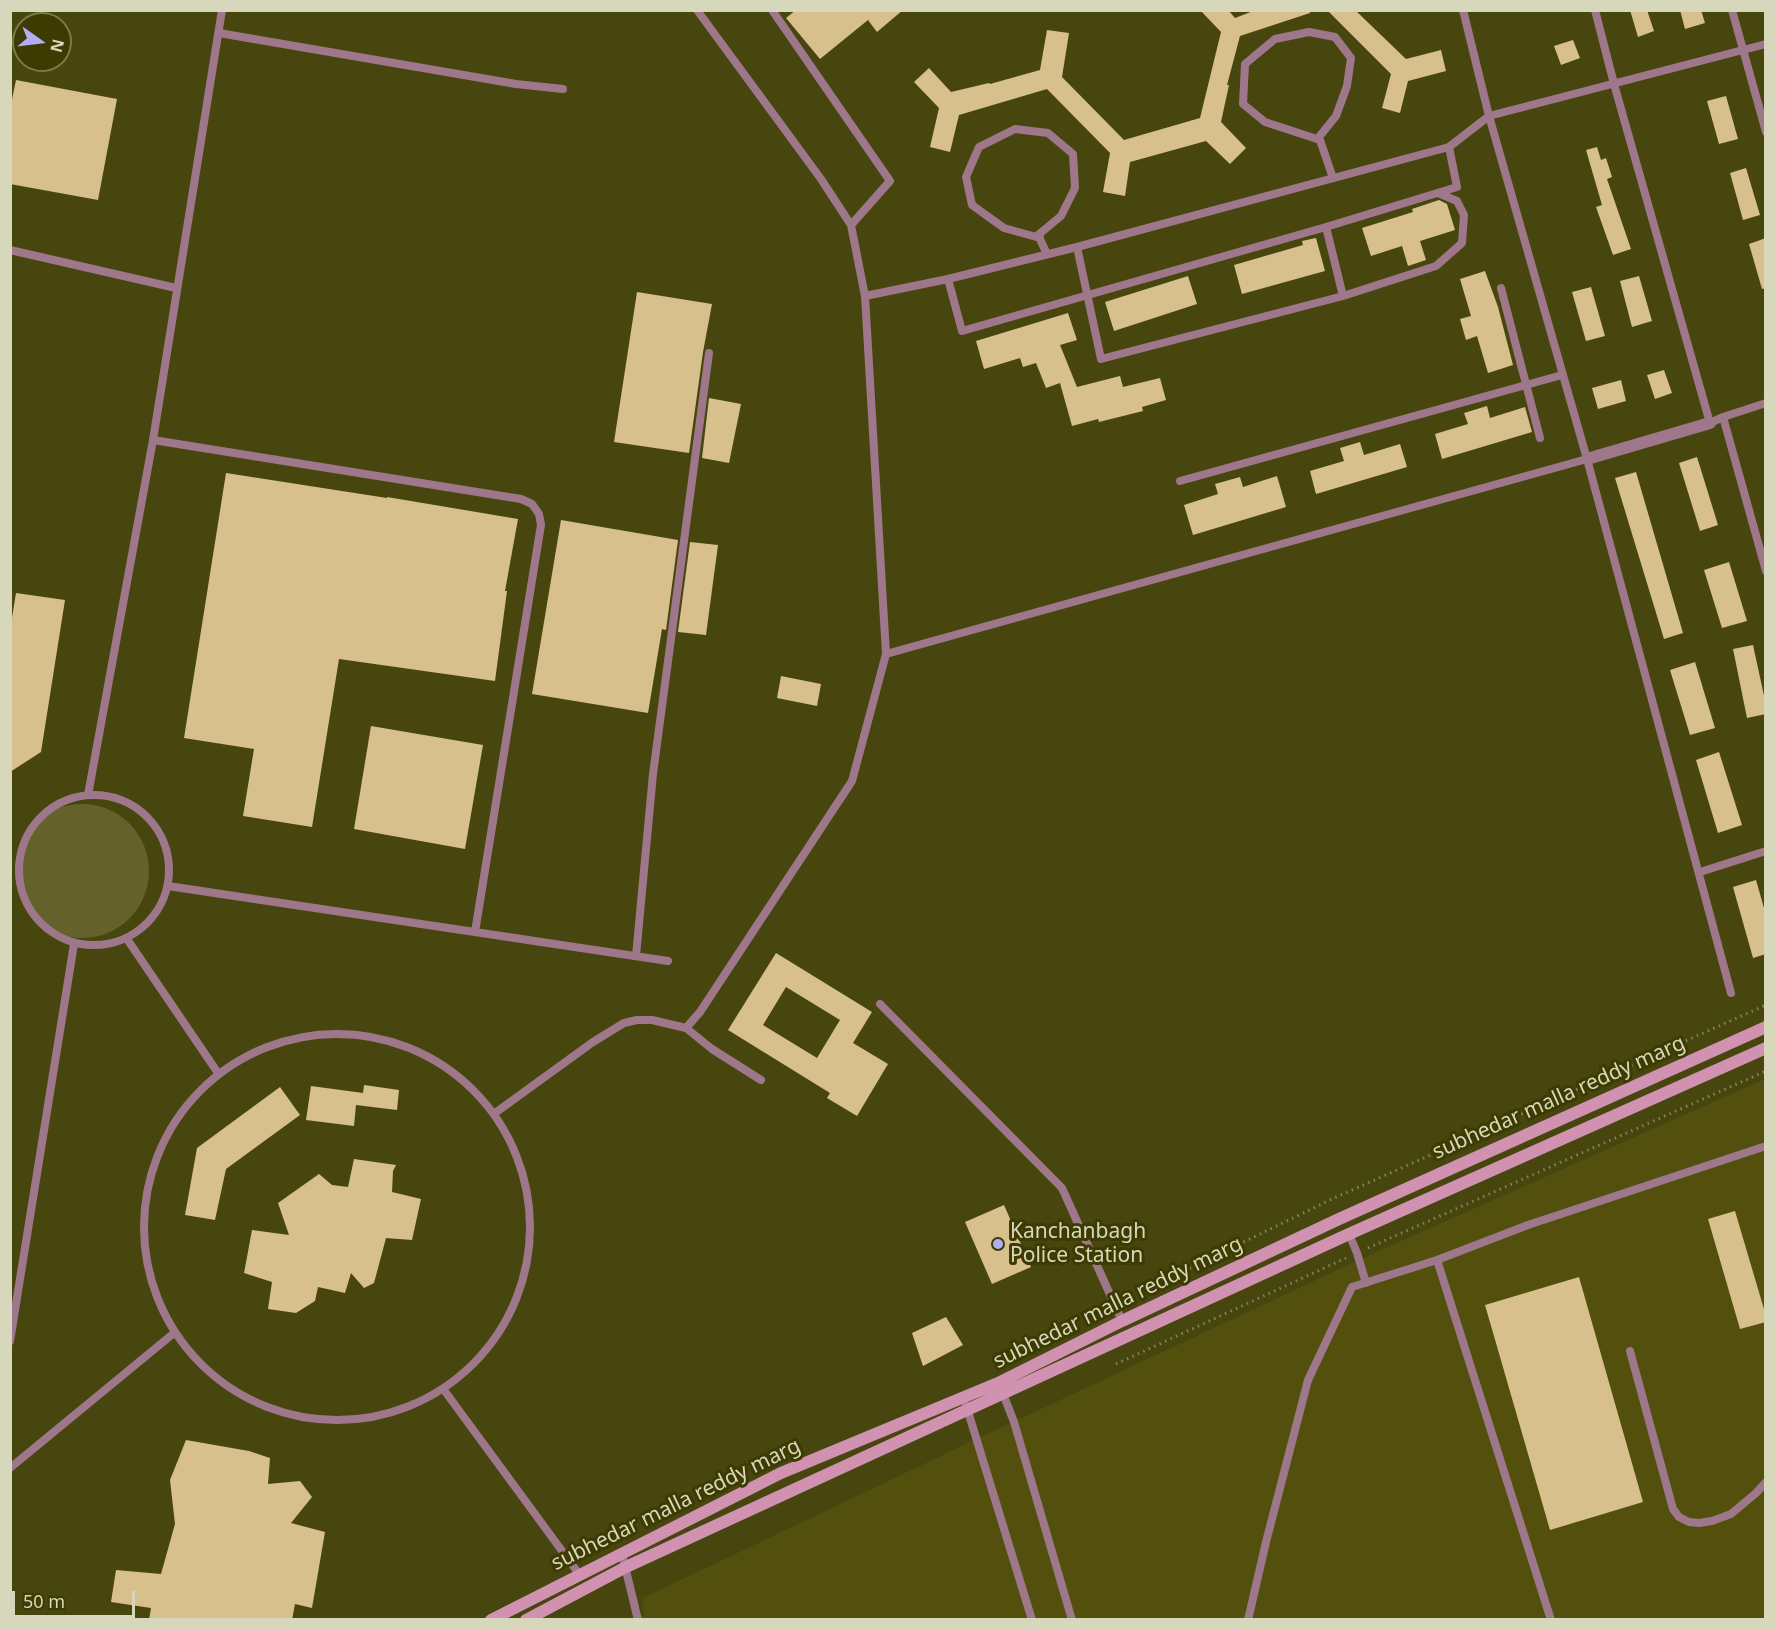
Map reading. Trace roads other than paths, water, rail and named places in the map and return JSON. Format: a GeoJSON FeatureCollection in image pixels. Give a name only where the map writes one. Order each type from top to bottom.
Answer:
{"type":"FeatureCollection","features":[{"type":"Feature","properties":{"kind":"main road","name":"subhedar malla reddy marg"},"geometry":{"type":"LineString","coordinates":[[526,1620],[626,1568],[968,1410],[1122,1321],[1339,1219],[1766,1027]]}},
{"type":"Feature","properties":{"kind":"main road","name":"subhedar malla reddy marg"},"geometry":{"type":"LineString","coordinates":[[490,1620],[781,1473],[963,1396],[1001,1389],[1766,1048]]}},
{"type":"Feature","properties":{"kind":"street"},"geometry":{"type":"LineString","coordinates":[[1587,459],[1710,423]]}},
{"type":"Feature","properties":{"kind":"lane"},"geometry":{"type":"LineString","coordinates":[[88,795],[153,440],[222,10]]}},
{"type":"Feature","properties":{"kind":"lane"},"geometry":{"type":"LineString","coordinates":[[686,1028],[700,1012],[852,781],[886,654],[865,296],[851,225],[821,179],[697,10]]}},
{"type":"Feature","properties":{"kind":"lane"},"geometry":{"type":"LineString","coordinates":[[772,10],[890,181],[851,225]]}},
{"type":"Feature","properties":{"kind":"lane"},"geometry":{"type":"LineString","coordinates":[[1463,10],[1489,116],[1587,459],[1731,993]]}},
{"type":"Feature","properties":{"kind":"lane"},"geometry":{"type":"LineString","coordinates":[[1595,10],[1710,423],[1766,403]]}},
{"type":"Feature","properties":{"kind":"lane"},"geometry":{"type":"LineString","coordinates":[[1732,10],[1766,132]]}},
{"type":"Feature","properties":{"kind":"lane"},"geometry":{"type":"LineString","coordinates":[[1320,140],[1265,122],[1243,104],[1245,64],[1275,39],[1309,32],[1335,38],[1351,58],[1347,86],[1336,116],[1318,137],[1320,140],[1333,178]]}},
{"type":"Feature","properties":{"kind":"lane"},"geometry":{"type":"LineString","coordinates":[[219,33],[516,84],[563,89]]}},
{"type":"Feature","properties":{"kind":"lane"},"geometry":{"type":"LineString","coordinates":[[865,296],[948,279],[1077,247],[1449,147],[1489,116],[1766,44]]}},
{"type":"Feature","properties":{"kind":"lane"},"geometry":{"type":"LineString","coordinates":[[1040,238],[1004,228],[972,205],[966,177],[979,147],[1015,129],[1048,133],[1073,154],[1075,188],[1061,216],[1038,235],[1040,238],[1047,254]]}},
{"type":"Feature","properties":{"kind":"lane"},"geometry":{"type":"LineString","coordinates":[[948,279],[962,331],[1326,227],[1457,187],[1449,147]]}},
{"type":"Feature","properties":{"kind":"lane"},"geometry":{"type":"LineString","coordinates":[[1077,247],[1101,359],[1344,296],[1436,266],[1462,243],[1464,215],[1456,201],[1438,193]]}},
{"type":"Feature","properties":{"kind":"lane"},"geometry":{"type":"LineString","coordinates":[[1326,227],[1344,296]]}},
{"type":"Feature","properties":{"kind":"lane"},"geometry":{"type":"LineString","coordinates":[[10,250],[176,288]]}},
{"type":"Feature","properties":{"kind":"lane"},"geometry":{"type":"LineString","coordinates":[[1501,288],[1540,438]]}},
{"type":"Feature","properties":{"kind":"lane"},"geometry":{"type":"LineString","coordinates":[[636,956],[653,774],[709,353]]}},
{"type":"Feature","properties":{"kind":"lane"},"geometry":{"type":"LineString","coordinates":[[1180,481],[1562,375]]}},
{"type":"Feature","properties":{"kind":"lane"},"geometry":{"type":"LineString","coordinates":[[1723,417],[1766,571]]}},
{"type":"Feature","properties":{"kind":"lane"},"geometry":{"type":"LineString","coordinates":[[153,440],[520,500],[532,504],[539,514],[541,525],[476,932]]}},
{"type":"Feature","properties":{"kind":"lane"},"geometry":{"type":"LineString","coordinates":[[886,654],[1587,459]]}},
{"type":"Feature","properties":{"kind":"lane"},"geometry":{"type":"LineString","coordinates":[[88,795],[116,798],[141,811],[159,831],[169,858],[168,886],[154,917],[127,939],[101,946],[74,944],[46,930],[27,906],[14,875],[22,846],[37,821],[60,803],[88,795]]}},
{"type":"Feature","properties":{"kind":"lane"},"geometry":{"type":"LineString","coordinates":[[1700,872],[1766,851]]}},
{"type":"Feature","properties":{"kind":"lane"},"geometry":{"type":"LineString","coordinates":[[168,886],[668,962]]}},
{"type":"Feature","properties":{"kind":"lane"},"geometry":{"type":"LineString","coordinates":[[127,939],[218,1073]]}},
{"type":"Feature","properties":{"kind":"lane"},"geometry":{"type":"LineString","coordinates":[[10,1341],[74,944]]}},
{"type":"Feature","properties":{"kind":"lane"},"geometry":{"type":"LineString","coordinates":[[880,1004],[1062,1188],[1122,1321]]}},
{"type":"Feature","properties":{"kind":"lane"},"geometry":{"type":"LineString","coordinates":[[495,1113],[624,1023],[652,1020],[686,1028],[712,1049],[761,1080]]}},
{"type":"Feature","properties":{"kind":"lane"},"geometry":{"type":"LineString","coordinates":[[334,1032],[385,1039],[396,1041],[451,1069],[495,1113],[517,1152],[529,1195],[531,1240],[523,1284],[505,1325],[478,1361],[444,1390],[388,1415],[327,1422],[297,1416],[267,1409],[214,1378],[174,1333],[150,1280],[143,1223],[153,1167],[178,1115],[218,1073],[273,1043],[334,1032]]}},
{"type":"Feature","properties":{"kind":"lane"},"geometry":{"type":"LineString","coordinates":[[1248,1620],[1308,1380],[1352,1287],[1437,1260],[1528,1225],[1766,1146]]}},
{"type":"Feature","properties":{"kind":"lane"},"geometry":{"type":"LineString","coordinates":[[1349,1234],[1366,1283]]}},
{"type":"Feature","properties":{"kind":"lane"},"geometry":{"type":"LineString","coordinates":[[1437,1260],[1551,1620]]}},
{"type":"Feature","properties":{"kind":"lane"},"geometry":{"type":"LineString","coordinates":[[10,1468],[174,1333]]}},
{"type":"Feature","properties":{"kind":"lane"},"geometry":{"type":"LineString","coordinates":[[1630,1352],[1673,1509],[1679,1517],[1689,1522],[1699,1523],[1731,1514],[1766,1482]]}},
{"type":"Feature","properties":{"kind":"lane"},"geometry":{"type":"LineString","coordinates":[[1001,1389],[1014,1422],[1072,1620]]}},
{"type":"Feature","properties":{"kind":"lane"},"geometry":{"type":"LineString","coordinates":[[444,1390],[579,1574]]}},
{"type":"Feature","properties":{"kind":"lane"},"geometry":{"type":"LineString","coordinates":[[963,1396],[1032,1620]]}},
{"type":"Feature","properties":{"kind":"lane"},"geometry":{"type":"LineString","coordinates":[[622,1554],[638,1620]]}},
{"type":"Feature","properties":{"kind":"place","name":"Kanchanbagh Police Station"},"geometry":{"type":"Point","coordinates":[998,1244]}}]}
